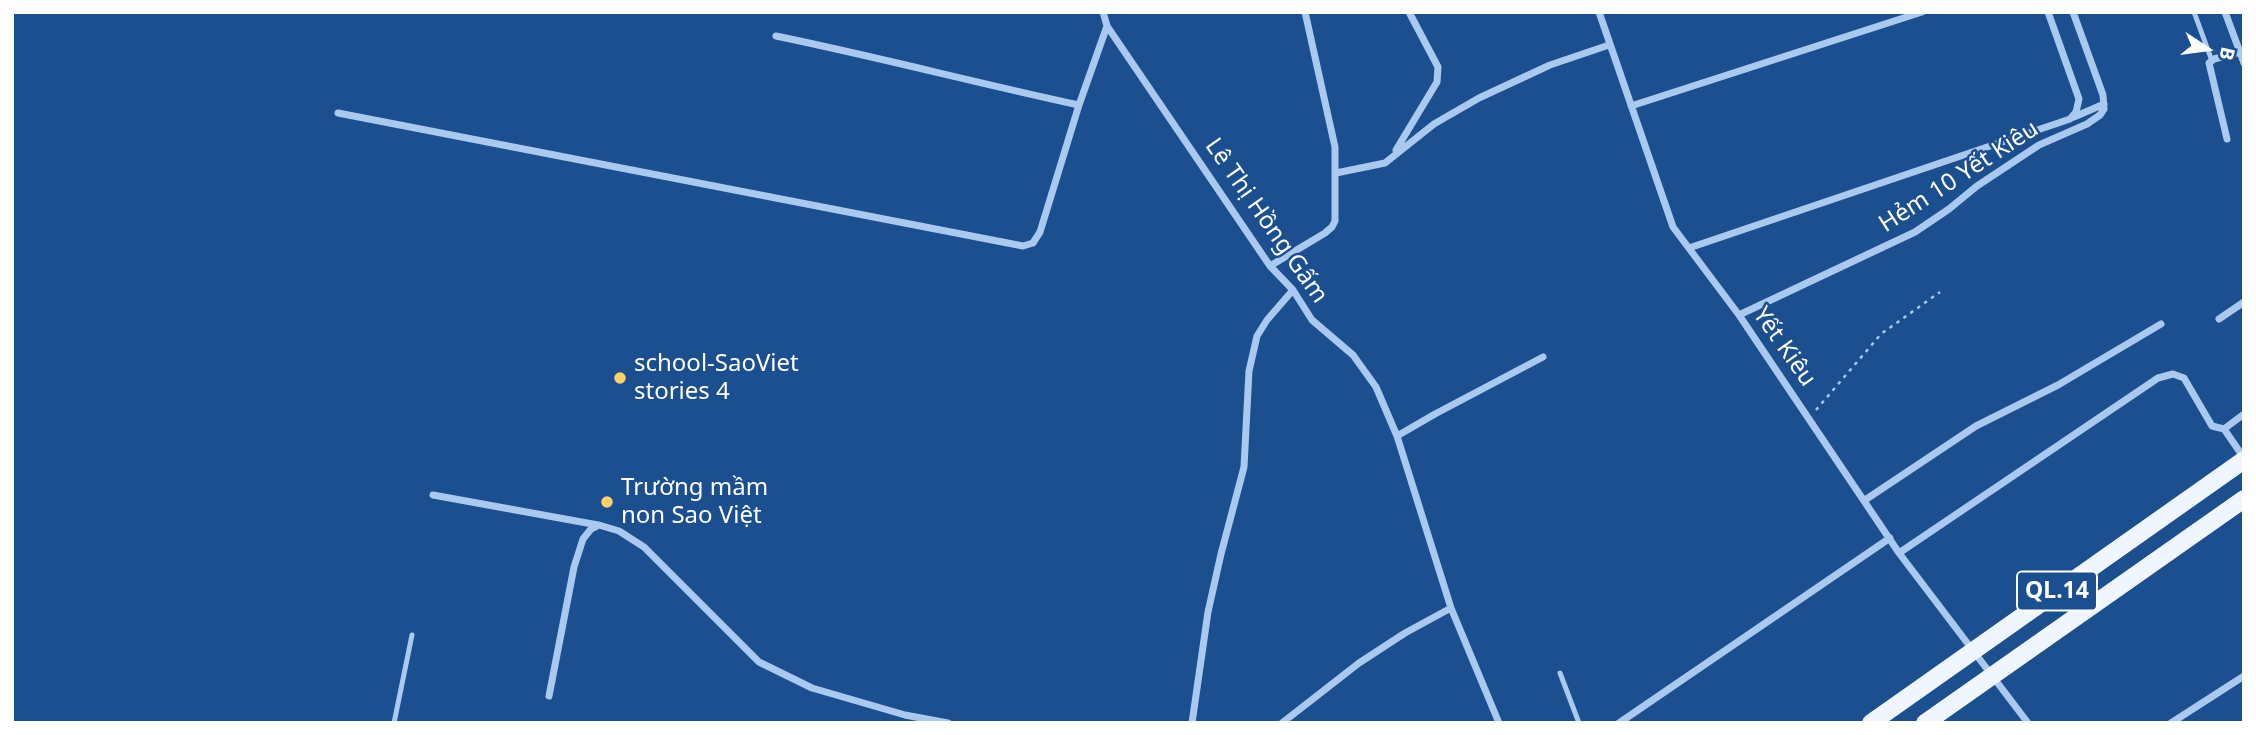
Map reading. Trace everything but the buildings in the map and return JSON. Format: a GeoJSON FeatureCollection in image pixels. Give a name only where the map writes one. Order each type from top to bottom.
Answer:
{"type":"FeatureCollection","features":[{"type":"Feature","properties":{"kind":"main road","name":"QL.14"},"geometry":{"type":"LineString","coordinates":[[1871,723],[2244,459]]}},
{"type":"Feature","properties":{"kind":"main road","name":"QL.14"},"geometry":{"type":"LineString","coordinates":[[1925,723],[2244,499]]}},
{"type":"Feature","properties":{"kind":"street","name":"Lê Thị Hồng Gấm"},"geometry":{"type":"LineString","coordinates":[[1103,12],[1107,26],[1270,266],[1293,290],[1312,320],[1353,355],[1376,387],[1397,436],[1451,608],[1499,723]]}},
{"type":"Feature","properties":{"kind":"street"},"geometry":{"type":"LineString","coordinates":[[1270,266],[1332,227],[1335,220],[1336,173],[1333,139],[1305,12]]}},
{"type":"Feature","properties":{"kind":"street"},"geometry":{"type":"LineString","coordinates":[[1336,173],[1378,166],[1396,154],[1437,82],[1438,67],[1409,12]]}},
{"type":"Feature","properties":{"kind":"street","name":"Yết Kiêu"},"geometry":{"type":"LineString","coordinates":[[1599,12],[1673,227],[1739,315],[1899,553],[1975,649],[1991,676],[2028,723]]}},
{"type":"Feature","properties":{"kind":"street"},"geometry":{"type":"LineString","coordinates":[[1631,106],[1922,12]]}},
{"type":"Feature","properties":{"kind":"street"},"geometry":{"type":"LineString","coordinates":[[2048,12],[2079,99],[2076,112],[2070,119]]}},
{"type":"Feature","properties":{"kind":"street"},"geometry":{"type":"LineString","coordinates":[[1689,248],[2070,119],[2104,104],[2073,12]]}},
{"type":"Feature","properties":{"kind":"street"},"geometry":{"type":"LineString","coordinates":[[2225,12],[2241,48],[2244,63]]}},
{"type":"Feature","properties":{"kind":"street"},"geometry":{"type":"LineString","coordinates":[[338,113],[1023,246],[1033,243],[1040,232],[1079,105],[1107,26]]}},
{"type":"Feature","properties":{"kind":"street"},"geometry":{"type":"LineString","coordinates":[[776,36],[896,61],[922,71],[1079,105]]}},
{"type":"Feature","properties":{"kind":"street"},"geometry":{"type":"LineString","coordinates":[[1394,154],[1434,124],[1479,98],[1550,65],[1609,44]]}},
{"type":"Feature","properties":{"kind":"street"},"geometry":{"type":"LineString","coordinates":[[2227,139],[2209,63],[2241,48]]}},
{"type":"Feature","properties":{"kind":"street","name":"Hẻm 10 Yết Kiêu"},"geometry":{"type":"LineString","coordinates":[[1739,315],[1915,232],[2039,145],[2087,124],[2100,115],[2104,104]]}},
{"type":"Feature","properties":{"kind":"street"},"geometry":{"type":"LineString","coordinates":[[1192,723],[1209,612],[1244,467],[1249,371],[1257,337],[1267,320],[1293,290]]}},
{"type":"Feature","properties":{"kind":"street"},"geometry":{"type":"LineString","coordinates":[[2219,319],[2244,302]]}},
{"type":"Feature","properties":{"kind":"street"},"geometry":{"type":"LineString","coordinates":[[1865,500],[1976,426],[2083,371],[2161,324]]}},
{"type":"Feature","properties":{"kind":"street"},"geometry":{"type":"LineString","coordinates":[[1397,436],[1543,357]]}},
{"type":"Feature","properties":{"kind":"street"},"geometry":{"type":"LineString","coordinates":[[1899,553],[2158,378],[2173,374],[2184,378],[2212,426],[2224,429],[2244,459]]}},
{"type":"Feature","properties":{"kind":"street"},"geometry":{"type":"LineString","coordinates":[[2224,429],[2244,414]]}},
{"type":"Feature","properties":{"kind":"street"},"geometry":{"type":"LineString","coordinates":[[433,495],[619,531],[644,547],[759,663],[812,688],[905,715],[948,723]]}},
{"type":"Feature","properties":{"kind":"street"},"geometry":{"type":"LineString","coordinates":[[549,696],[574,567],[583,540],[591,529],[599,525]]}},
{"type":"Feature","properties":{"kind":"street"},"geometry":{"type":"LineString","coordinates":[[1619,723],[1890,538]]}},
{"type":"Feature","properties":{"kind":"street"},"geometry":{"type":"LineString","coordinates":[[1282,723],[1359,663],[1405,633],[1451,608]]}},
{"type":"Feature","properties":{"kind":"street"},"geometry":{"type":"LineString","coordinates":[[2171,723],[2244,676]]}},
{"type":"Feature","properties":{"kind":"lane"},"geometry":{"type":"LineString","coordinates":[[2194,12],[2212,61]]}},
{"type":"Feature","properties":{"kind":"lane"},"geometry":{"type":"LineString","coordinates":[[394,723],[412,635]]}},
{"type":"Feature","properties":{"kind":"lane"},"geometry":{"type":"LineString","coordinates":[[1560,673],[1579,723]]}},
{"type":"Feature","properties":{"kind":"path"},"geometry":{"type":"LineString","coordinates":[[1810,418],[1881,334],[1940,292]]}},
{"type":"Feature","properties":{"kind":"place","name":"school-SaoViet stories 4"},"geometry":{"type":"Point","coordinates":[620,378]}},
{"type":"Feature","properties":{"kind":"place","name":"Trường mầm non Sao Việt"},"geometry":{"type":"Point","coordinates":[607,502]}}]}
